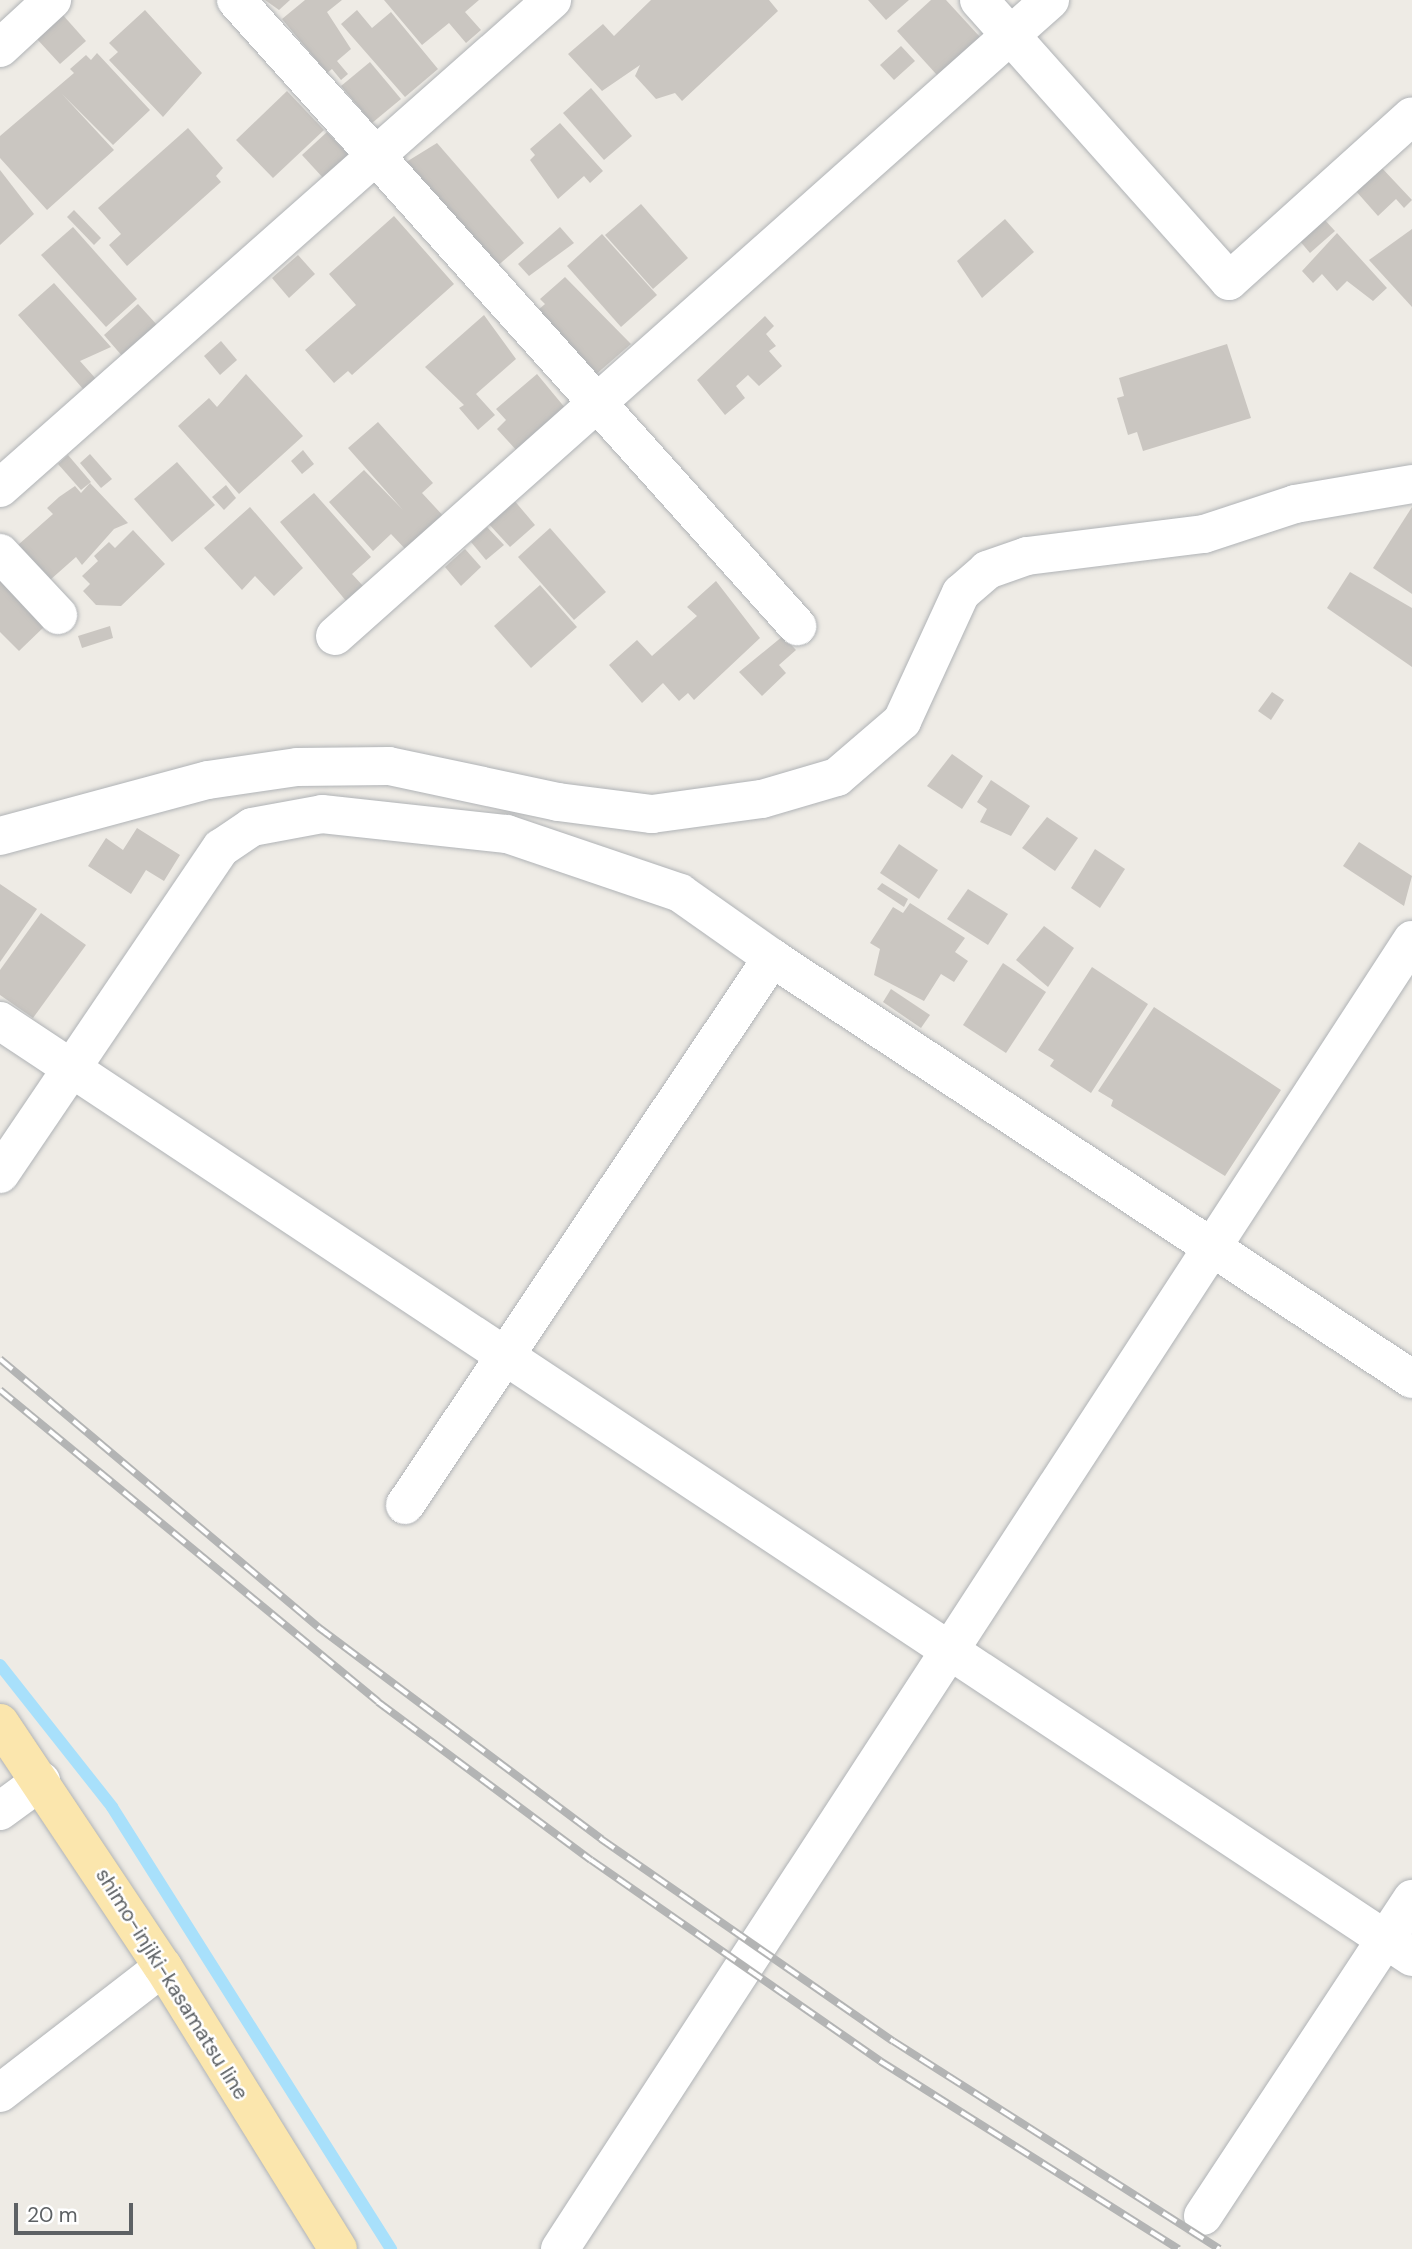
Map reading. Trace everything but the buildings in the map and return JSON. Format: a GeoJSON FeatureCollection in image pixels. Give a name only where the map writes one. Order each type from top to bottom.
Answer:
{"type":"FeatureCollection","features":[{"type":"Feature","properties":{"kind":"main road","name":"shimo-injiki-kasamatsu line"},"geometry":{"type":"LineString","coordinates":[[0,1723],[163,1967],[338,2249]]}},
{"type":"Feature","properties":{"kind":"street"},"geometry":{"type":"LineString","coordinates":[[0,48],[52,0]]}},
{"type":"Feature","properties":{"kind":"street"},"geometry":{"type":"LineString","coordinates":[[236,0],[797,626]]}},
{"type":"Feature","properties":{"kind":"street"},"geometry":{"type":"LineString","coordinates":[[0,488],[377,159],[552,0]]}},
{"type":"Feature","properties":{"kind":"street"},"geometry":{"type":"LineString","coordinates":[[979,0],[1229,281],[1412,116]]}},
{"type":"Feature","properties":{"kind":"street"},"geometry":{"type":"LineString","coordinates":[[335,636],[1050,0]]}},
{"type":"Feature","properties":{"kind":"street"},"geometry":{"type":"LineString","coordinates":[[0,836],[208,780],[297,767],[389,766],[558,802],[652,814],[762,799],[837,777],[902,721],[961,593],[987,570],[1027,556],[1204,534],[1295,503],[1412,484]]}},
{"type":"Feature","properties":{"kind":"street"},"geometry":{"type":"LineString","coordinates":[[0,553],[58,615]]}},
{"type":"Feature","properties":{"kind":"street"},"geometry":{"type":"LineString","coordinates":[[0,1174],[221,848],[252,827],[321,814],[507,834],[632,872],[680,893],[772,958],[1412,1379]]}},
{"type":"Feature","properties":{"kind":"street"},"geometry":{"type":"LineString","coordinates":[[560,2249],[947,1650],[1412,940]]}},
{"type":"Feature","properties":{"kind":"street"},"geometry":{"type":"LineString","coordinates":[[405,1504],[772,958]]}},
{"type":"Feature","properties":{"kind":"street"},"geometry":{"type":"LineString","coordinates":[[0,1021],[1399,1948]]}},
{"type":"Feature","properties":{"kind":"street"},"geometry":{"type":"LineString","coordinates":[[0,1811],[41,1781]]}},
{"type":"Feature","properties":{"kind":"street"},"geometry":{"type":"LineString","coordinates":[[1203,2216],[1399,1948],[1412,1899]]}},
{"type":"Feature","properties":{"kind":"street"},"geometry":{"type":"LineString","coordinates":[[0,2093],[163,1967]]}},
{"type":"Feature","properties":{"kind":"waterway"},"geometry":{"type":"LineString","coordinates":[[0,1665],[112,1807],[391,2249]]}},
{"type":"Feature","properties":{"kind":"railway"},"geometry":{"type":"LineString","coordinates":[[0,1359],[318,1627],[601,1839],[893,2041],[1219,2249]]}},
{"type":"Feature","properties":{"kind":"railway"},"geometry":{"type":"LineString","coordinates":[[0,1390],[378,1702],[591,1860],[880,2061],[1179,2249]]}}]}
